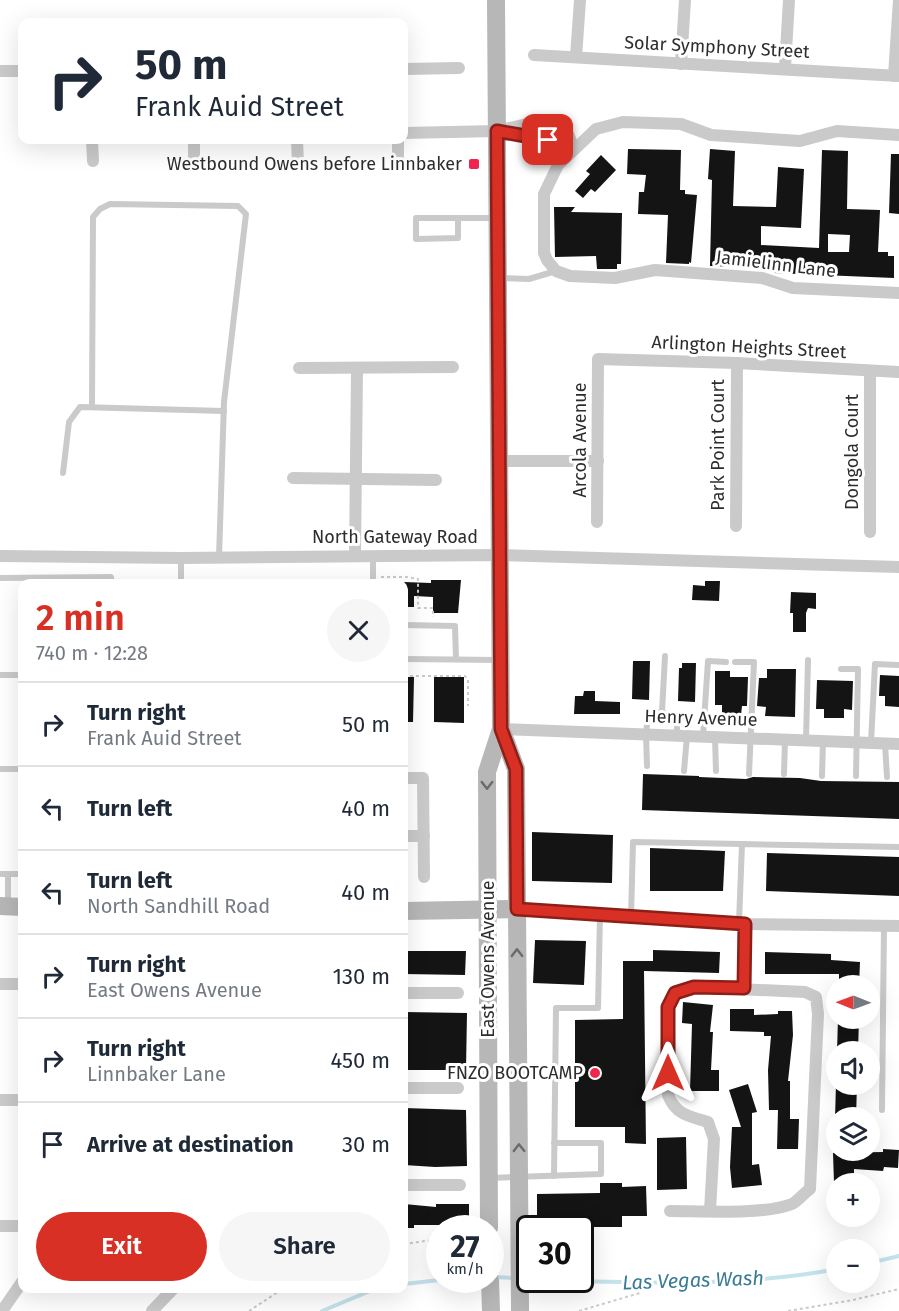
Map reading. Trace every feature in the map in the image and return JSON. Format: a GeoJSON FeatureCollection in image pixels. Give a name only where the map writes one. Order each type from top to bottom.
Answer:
{"type":"FeatureCollection","features":[{"type":"Feature","properties":{"kind":"main road","name":"East Owens Avenue"},"geometry":{"type":"LineString","coordinates":[[489,1215],[487,772],[501,729],[496,0]]}},
{"type":"Feature","properties":{"kind":"main road","name":"East Owens Avenue"},"geometry":{"type":"LineString","coordinates":[[501,729],[516,769],[520,1311]]}},
{"type":"Feature","properties":{"kind":"main road"},"geometry":{"type":"LineString","coordinates":[[408,911],[517,909]]}},
{"type":"Feature","properties":{"kind":"main road"},"geometry":{"type":"LineString","coordinates":[[490,1293],[490,1311]]}},
{"type":"Feature","properties":{"kind":"street"},"geometry":{"type":"LineString","coordinates":[[576,57],[580,0]]}},
{"type":"Feature","properties":{"kind":"street"},"geometry":{"type":"LineString","coordinates":[[681,64],[685,0]]}},
{"type":"Feature","properties":{"kind":"street"},"geometry":{"type":"LineString","coordinates":[[785,68],[789,0]]}},
{"type":"Feature","properties":{"kind":"street"},"geometry":{"type":"LineString","coordinates":[[897,76],[899,0]]}},
{"type":"Feature","properties":{"kind":"street","name":"Solar Symphony Street"},"geometry":{"type":"LineString","coordinates":[[534,56],[785,68],[897,76]]}},
{"type":"Feature","properties":{"kind":"street"},"geometry":{"type":"LineString","coordinates":[[408,69],[459,68]]}},
{"type":"Feature","properties":{"kind":"street"},"geometry":{"type":"LineString","coordinates":[[0,71],[18,71]]}},
{"type":"Feature","properties":{"kind":"street"},"geometry":{"type":"LineString","coordinates":[[497,131],[540,121],[558,126],[568,134],[574,149]]}},
{"type":"Feature","properties":{"kind":"street"},"geometry":{"type":"LineString","coordinates":[[556,271],[547,261],[544,253],[544,194],[558,165],[596,129],[623,122],[681,124],[711,135],[800,141],[837,131],[899,135]]}},
{"type":"Feature","properties":{"kind":"street"},"geometry":{"type":"LineString","coordinates":[[408,133],[497,131],[548,140],[559,146],[574,149]]}},
{"type":"Feature","properties":{"kind":"street"},"geometry":{"type":"LineString","coordinates":[[92,144],[93,161]]}},
{"type":"Feature","properties":{"kind":"street"},"geometry":{"type":"LineString","coordinates":[[194,144],[194,159]]}},
{"type":"Feature","properties":{"kind":"street"},"geometry":{"type":"LineString","coordinates":[[297,144],[298,164]]}},
{"type":"Feature","properties":{"kind":"street"},"geometry":{"type":"LineString","coordinates":[[398,144],[398,164]]}},
{"type":"Feature","properties":{"kind":"street","name":"Jamielinn Lane"},"geometry":{"type":"LineString","coordinates":[[556,271],[570,276],[615,278],[656,270],[762,278],[793,288],[899,293]]}},
{"type":"Feature","properties":{"kind":"street","name":"Arlington Heights Street"},"geometry":{"type":"LineString","coordinates":[[598,359],[737,363],[899,372]]}},
{"type":"Feature","properties":{"kind":"street","name":"Arcola Avenue"},"geometry":{"type":"LineString","coordinates":[[597,522],[598,359]]}},
{"type":"Feature","properties":{"kind":"street","name":"Park Point Court"},"geometry":{"type":"LineString","coordinates":[[736,526],[737,363]]}},
{"type":"Feature","properties":{"kind":"street"},"geometry":{"type":"LineString","coordinates":[[299,368],[453,367]]}},
{"type":"Feature","properties":{"kind":"street"},"geometry":{"type":"LineString","coordinates":[[355,555],[357,368]]}},
{"type":"Feature","properties":{"kind":"street","name":"Dongola Court"},"geometry":{"type":"LineString","coordinates":[[870,371],[870,532]]}},
{"type":"Feature","properties":{"kind":"street"},"geometry":{"type":"LineString","coordinates":[[499,461],[598,461]]}},
{"type":"Feature","properties":{"kind":"street"},"geometry":{"type":"LineString","coordinates":[[293,478],[436,480]]}},
{"type":"Feature","properties":{"kind":"street","name":"North Gateway Road"},"geometry":{"type":"LineString","coordinates":[[0,556],[181,558],[500,555],[899,567]]}},
{"type":"Feature","properties":{"kind":"street","name":"Henry Avenue"},"geometry":{"type":"LineString","coordinates":[[501,729],[899,744]]}},
{"type":"Feature","properties":{"kind":"street"},"geometry":{"type":"LineString","coordinates":[[408,778],[423,778],[424,878]]}},
{"type":"Feature","properties":{"kind":"street"},"geometry":{"type":"LineString","coordinates":[[408,836],[424,836]]}},
{"type":"Feature","properties":{"kind":"street"},"geometry":{"type":"LineString","coordinates":[[517,909],[742,924],[899,926]]}},
{"type":"Feature","properties":{"kind":"street"},"geometry":{"type":"LineString","coordinates":[[742,924],[744,988]]}},
{"type":"Feature","properties":{"kind":"street"},"geometry":{"type":"LineString","coordinates":[[0,984],[18,984]]}},
{"type":"Feature","properties":{"kind":"street"},"geometry":{"type":"LineString","coordinates":[[670,1211],[710,1211],[770,1209],[794,1203],[810,1189],[819,1014],[816,997],[805,992],[694,987],[675,993],[668,1007],[668,1095],[672,1105],[681,1114],[708,1122],[714,1139],[710,1211]]}},
{"type":"Feature","properties":{"kind":"street"},"geometry":{"type":"LineString","coordinates":[[408,993],[458,993]]}},
{"type":"Feature","properties":{"kind":"street"},"geometry":{"type":"LineString","coordinates":[[408,1088],[458,1088]]}},
{"type":"Feature","properties":{"kind":"street"},"geometry":{"type":"LineString","coordinates":[[0,1100],[18,1100]]}},
{"type":"Feature","properties":{"kind":"street"},"geometry":{"type":"LineString","coordinates":[[408,1185],[459,1185]]}},
{"type":"Feature","properties":{"kind":"street"},"geometry":{"type":"LineString","coordinates":[[0,1226],[18,1226]]}},
{"type":"Feature","properties":{"kind":"street"},"geometry":{"type":"LineString","coordinates":[[2,1311],[18,1288]]}},
{"type":"Feature","properties":{"kind":"street"},"geometry":{"type":"LineString","coordinates":[[152,1311],[169,1293]]}},
{"type":"Feature","properties":{"kind":"lane"},"geometry":{"type":"LineString","coordinates":[[548,140],[558,126]]}},
{"type":"Feature","properties":{"kind":"lane"},"geometry":{"type":"LineString","coordinates":[[92,407],[93,217],[100,209],[110,204],[238,206],[246,214],[224,411],[219,557]]}},
{"type":"Feature","properties":{"kind":"lane"},"geometry":{"type":"LineString","coordinates":[[458,218],[458,238],[416,239],[416,218],[458,218],[498,218]]}},
{"type":"Feature","properties":{"kind":"lane"},"geometry":{"type":"LineString","coordinates":[[498,278],[529,279],[556,271]]}},
{"type":"Feature","properties":{"kind":"lane"},"geometry":{"type":"LineString","coordinates":[[63,473],[69,422],[80,407],[224,411]]}},
{"type":"Feature","properties":{"kind":"lane"},"geometry":{"type":"LineString","coordinates":[[373,555],[373,579]]}},
{"type":"Feature","properties":{"kind":"lane"},"geometry":{"type":"LineString","coordinates":[[181,558],[182,579]]}},
{"type":"Feature","properties":{"kind":"lane"},"geometry":{"type":"LineString","coordinates":[[0,578],[111,577],[111,579]]}},
{"type":"Feature","properties":{"kind":"lane"},"geometry":{"type":"LineString","coordinates":[[408,625],[454,626],[456,659]]}},
{"type":"Feature","properties":{"kind":"lane"},"geometry":{"type":"LineString","coordinates":[[662,712],[665,656]]}},
{"type":"Feature","properties":{"kind":"lane"},"geometry":{"type":"LineString","coordinates":[[408,659],[500,660]]}},
{"type":"Feature","properties":{"kind":"lane"},"geometry":{"type":"LineString","coordinates":[[806,740],[808,660]]}},
{"type":"Feature","properties":{"kind":"lane"},"geometry":{"type":"LineString","coordinates":[[716,771],[709,736],[708,661],[726,662]]}},
{"type":"Feature","properties":{"kind":"lane"},"geometry":{"type":"LineString","coordinates":[[735,662],[754,662],[749,774]]}},
{"type":"Feature","properties":{"kind":"lane"},"geometry":{"type":"LineString","coordinates":[[871,742],[875,664],[898,665]]}},
{"type":"Feature","properties":{"kind":"lane"},"geometry":{"type":"LineString","coordinates":[[841,669],[858,669],[856,776]]}},
{"type":"Feature","properties":{"kind":"lane"},"geometry":{"type":"LineString","coordinates":[[0,675],[18,675]]}},
{"type":"Feature","properties":{"kind":"lane"},"geometry":{"type":"LineString","coordinates":[[647,766],[648,715],[662,712],[677,720],[682,735],[684,771]]}},
{"type":"Feature","properties":{"kind":"lane"},"geometry":{"type":"LineString","coordinates":[[784,774],[785,739]]}},
{"type":"Feature","properties":{"kind":"lane"},"geometry":{"type":"LineString","coordinates":[[822,776],[823,741]]}},
{"type":"Feature","properties":{"kind":"lane"},"geometry":{"type":"LineString","coordinates":[[885,743],[887,777]]}},
{"type":"Feature","properties":{"kind":"lane"},"geometry":{"type":"LineString","coordinates":[[0,769],[18,769]]}},
{"type":"Feature","properties":{"kind":"lane"},"geometry":{"type":"LineString","coordinates":[[631,916],[633,842],[899,847]]}},
{"type":"Feature","properties":{"kind":"lane"},"geometry":{"type":"LineString","coordinates":[[742,844],[742,924]]}},
{"type":"Feature","properties":{"kind":"lane"},"geometry":{"type":"LineString","coordinates":[[0,874],[18,874]]}},
{"type":"Feature","properties":{"kind":"lane"},"geometry":{"type":"LineString","coordinates":[[8,874],[10,907]]}},
{"type":"Feature","properties":{"kind":"lane"},"geometry":{"type":"LineString","coordinates":[[554,1176],[556,1008],[598,1008],[600,915]]}},
{"type":"Feature","properties":{"kind":"lane"},"geometry":{"type":"LineString","coordinates":[[882,1110],[884,925]]}},
{"type":"Feature","properties":{"kind":"lane"},"geometry":{"type":"LineString","coordinates":[[489,1179],[601,1174],[601,1143],[554,1143]]}},
{"type":"Feature","properties":{"kind":"path"},"geometry":{"type":"LineString","coordinates":[[379,579],[383,576],[418,579],[418,608],[433,608],[433,625]]}},
{"type":"Feature","properties":{"kind":"path"},"geometry":{"type":"LineString","coordinates":[[408,676],[465,676],[468,680],[468,706]]}},
{"type":"Feature","properties":{"kind":"path"},"geometry":{"type":"LineString","coordinates":[[408,1243],[426,1241]]}},
{"type":"Feature","properties":{"kind":"path"},"geometry":{"type":"LineString","coordinates":[[788,1311],[853,1300],[899,1289]]}},
{"type":"Feature","properties":{"kind":"path"},"geometry":{"type":"LineString","coordinates":[[249,1311],[276,1293]]}},
{"type":"Feature","properties":{"kind":"path"},"geometry":{"type":"LineString","coordinates":[[579,1311],[640,1293]]}},
{"type":"Feature","properties":{"kind":"building"},"geometry":{"type":"Polygon","coordinates":[[[628,149],[681,150],[680,190],[685,190],[685,194],[697,195],[691,263],[666,263],[668,215],[638,214],[639,192],[644,192],[646,175],[627,174],[628,149]]]}},
{"type":"Feature","properties":{"kind":"building"},"geometry":{"type":"Polygon","coordinates":[[[710,149],[735,151],[733,206],[776,207],[778,167],[804,169],[801,228],[761,226],[761,245],[819,248],[822,150],[848,151],[847,209],[880,210],[878,252],[888,252],[888,256],[894,256],[894,278],[774,273],[773,268],[710,266],[712,180],[708,179],[710,149]],[[828,234],[828,252],[849,252],[850,235],[828,234]]]}},
{"type":"Feature","properties":{"kind":"building"},"geometry":{"type":"Polygon","coordinates":[[[891,154],[899,154],[899,214],[889,213],[891,154]]]}},
{"type":"Feature","properties":{"kind":"building"},"geometry":{"type":"Polygon","coordinates":[[[601,155],[616,170],[595,192],[591,189],[583,198],[575,191],[590,174],[586,171],[601,155]]]}},
{"type":"Feature","properties":{"kind":"building"},"geometry":{"type":"Polygon","coordinates":[[[554,207],[575,207],[571,212],[622,213],[621,264],[617,264],[617,269],[597,269],[596,256],[555,257],[554,207]]]}},
{"type":"Feature","properties":{"kind":"building"},"geometry":{"type":"Polygon","coordinates":[[[431,580],[461,580],[458,613],[433,613],[433,597],[414,596],[414,607],[408,607],[408,582],[431,583],[431,580]]]}},
{"type":"Feature","properties":{"kind":"building"},"geometry":{"type":"Polygon","coordinates":[[[705,581],[720,581],[719,601],[692,600],[693,585],[705,586],[705,581]]]}},
{"type":"Feature","properties":{"kind":"building"},"geometry":{"type":"Polygon","coordinates":[[[791,592],[816,593],[816,609],[808,608],[806,613],[806,632],[793,632],[793,613],[790,613],[791,592]]]}},
{"type":"Feature","properties":{"kind":"building"},"geometry":{"type":"Polygon","coordinates":[[[633,661],[650,661],[649,700],[632,699],[633,661]]]}},
{"type":"Feature","properties":{"kind":"building"},"geometry":{"type":"Polygon","coordinates":[[[682,663],[696,663],[695,702],[678,701],[679,668],[682,668],[682,663]]]}},
{"type":"Feature","properties":{"kind":"building"},"geometry":{"type":"Polygon","coordinates":[[[767,669],[796,669],[795,717],[765,716],[766,707],[757,706],[759,678],[767,678],[767,669]]]}},
{"type":"Feature","properties":{"kind":"building"},"geometry":{"type":"Polygon","coordinates":[[[715,671],[730,671],[730,677],[748,677],[747,706],[742,706],[741,715],[722,715],[722,705],[715,705],[715,671]]]}},
{"type":"Feature","properties":{"kind":"building"},"geometry":{"type":"Polygon","coordinates":[[[880,675],[899,676],[899,707],[885,706],[885,696],[879,696],[880,675]]]}},
{"type":"Feature","properties":{"kind":"building"},"geometry":{"type":"Polygon","coordinates":[[[408,677],[414,677],[413,722],[408,722],[408,677]]]}},
{"type":"Feature","properties":{"kind":"building"},"geometry":{"type":"Polygon","coordinates":[[[434,677],[464,677],[464,723],[434,722],[434,677]]]}},
{"type":"Feature","properties":{"kind":"building"},"geometry":{"type":"Polygon","coordinates":[[[817,680],[853,681],[852,710],[844,709],[844,718],[824,718],[824,709],[816,709],[817,680]]]}},
{"type":"Feature","properties":{"kind":"building"},"geometry":{"type":"Polygon","coordinates":[[[584,691],[595,691],[595,701],[620,702],[620,714],[574,714],[575,696],[583,696],[584,691]]]}},
{"type":"Feature","properties":{"kind":"building"},"geometry":{"type":"Polygon","coordinates":[[[643,774],[899,782],[899,819],[642,810],[643,774]]]}},
{"type":"Feature","properties":{"kind":"building"},"geometry":{"type":"Polygon","coordinates":[[[532,832],[613,835],[612,883],[532,881],[532,832]]]}},
{"type":"Feature","properties":{"kind":"building"},"geometry":{"type":"Polygon","coordinates":[[[650,848],[725,851],[723,891],[650,891],[650,848]]]}},
{"type":"Feature","properties":{"kind":"building"},"geometry":{"type":"Polygon","coordinates":[[[767,853],[899,857],[899,896],[766,891],[767,853]]]}},
{"type":"Feature","properties":{"kind":"building"},"geometry":{"type":"Polygon","coordinates":[[[535,940],[586,941],[584,985],[533,983],[535,940]]]}},
{"type":"Feature","properties":{"kind":"building"},"geometry":{"type":"Polygon","coordinates":[[[653,950],[720,952],[719,973],[644,971],[646,1144],[625,1143],[625,1127],[575,1127],[575,1020],[623,1019],[623,961],[653,961],[653,950]]]}},
{"type":"Feature","properties":{"kind":"building"},"geometry":{"type":"Polygon","coordinates":[[[408,951],[466,951],[465,975],[408,974],[408,951]]]}},
{"type":"Feature","properties":{"kind":"building"},"geometry":{"type":"Polygon","coordinates":[[[765,952],[831,954],[831,960],[860,962],[859,975],[765,974],[765,952]]]}},
{"type":"Feature","properties":{"kind":"building"},"geometry":{"type":"Polygon","coordinates":[[[683,1002],[713,1005],[710,1032],[713,1032],[711,1070],[719,1070],[719,1091],[690,1091],[692,1024],[682,1023],[683,1002]]]}},
{"type":"Feature","properties":{"kind":"building"},"geometry":{"type":"Polygon","coordinates":[[[730,1009],[754,1009],[754,1015],[792,1011],[793,1035],[788,1081],[790,1081],[790,1119],[799,1119],[798,1149],[777,1149],[778,1110],[769,1110],[768,1070],[771,1036],[764,1036],[764,1032],[730,1031],[730,1009]]]}},
{"type":"Feature","properties":{"kind":"building"},"geometry":{"type":"Polygon","coordinates":[[[408,1012],[467,1013],[466,1070],[408,1070],[408,1012]]]}},
{"type":"Feature","properties":{"kind":"building"},"geometry":{"type":"Polygon","coordinates":[[[838,1029],[859,1029],[858,1041],[837,1041],[838,1029]]]}},
{"type":"Feature","properties":{"kind":"building"},"geometry":{"type":"Polygon","coordinates":[[[748,1084],[757,1112],[752,1113],[752,1165],[759,1164],[762,1185],[732,1188],[730,1167],[732,1127],[741,1127],[729,1090],[748,1084]]]}},
{"type":"Feature","properties":{"kind":"building"},"geometry":{"type":"Polygon","coordinates":[[[836,1095],[857,1095],[856,1107],[835,1107],[836,1095]]]}},
{"type":"Feature","properties":{"kind":"building"},"geometry":{"type":"Polygon","coordinates":[[[408,1108],[466,1110],[467,1166],[408,1165],[408,1108]]]}},
{"type":"Feature","properties":{"kind":"building"},"geometry":{"type":"Polygon","coordinates":[[[686,1137],[687,1189],[657,1190],[657,1138],[686,1137]]]}},
{"type":"Feature","properties":{"kind":"building"},"geometry":{"type":"Polygon","coordinates":[[[883,1149],[899,1150],[898,1168],[884,1167],[883,1171],[854,1169],[854,1173],[834,1173],[833,1161],[880,1161],[880,1152],[883,1152],[883,1149]]]}},
{"type":"Feature","properties":{"kind":"building"},"geometry":{"type":"Polygon","coordinates":[[[600,1183],[622,1183],[622,1187],[646,1186],[647,1216],[622,1216],[622,1227],[594,1227],[594,1215],[537,1215],[537,1194],[600,1193],[600,1183]]]}},
{"type":"Feature","properties":{"kind":"building"},"geometry":{"type":"Polygon","coordinates":[[[408,1204],[436,1207],[436,1204],[469,1204],[469,1215],[426,1215],[426,1225],[414,1225],[414,1228],[408,1228],[408,1204]]]}},
{"type":"Feature","properties":{"kind":"waterway","name":"Las Vegas Wash"},"geometry":{"type":"LineString","coordinates":[[880,1261],[899,1256]]}},
{"type":"Feature","properties":{"kind":"waterway","name":"Las Vegas Wash"},"geometry":{"type":"LineString","coordinates":[[594,1281],[657,1283],[729,1281],[826,1271]]}},
{"type":"Feature","properties":{"kind":"waterway","name":"Las Vegas Wash"},"geometry":{"type":"LineString","coordinates":[[504,1278],[514,1278]]}},
{"type":"Feature","properties":{"kind":"waterway","name":"Las Vegas Wash"},"geometry":{"type":"LineString","coordinates":[[408,1284],[426,1282]]}},
{"type":"Feature","properties":{"kind":"waterway","name":"Las Vegas Wash"},"geometry":{"type":"LineString","coordinates":[[322,1311],[365,1293]]}},
{"type":"Feature","properties":{"kind":"place","name":"Westbound Owens before Linnbaker"},"geometry":{"type":"Point","coordinates":[474,164]}},
{"type":"Feature","properties":{"kind":"place","name":"FNZO BOOTCAMP"},"geometry":{"type":"Point","coordinates":[595,1073]}},
{"type":"Feature","properties":{"kind":"route"},"geometry":{"type":"LineString","coordinates":[[548,140],[497,131],[501,729],[516,769],[517,909],[745,924],[744,988],[694,987],[675,993],[668,1007],[668,1073]]}}]}
